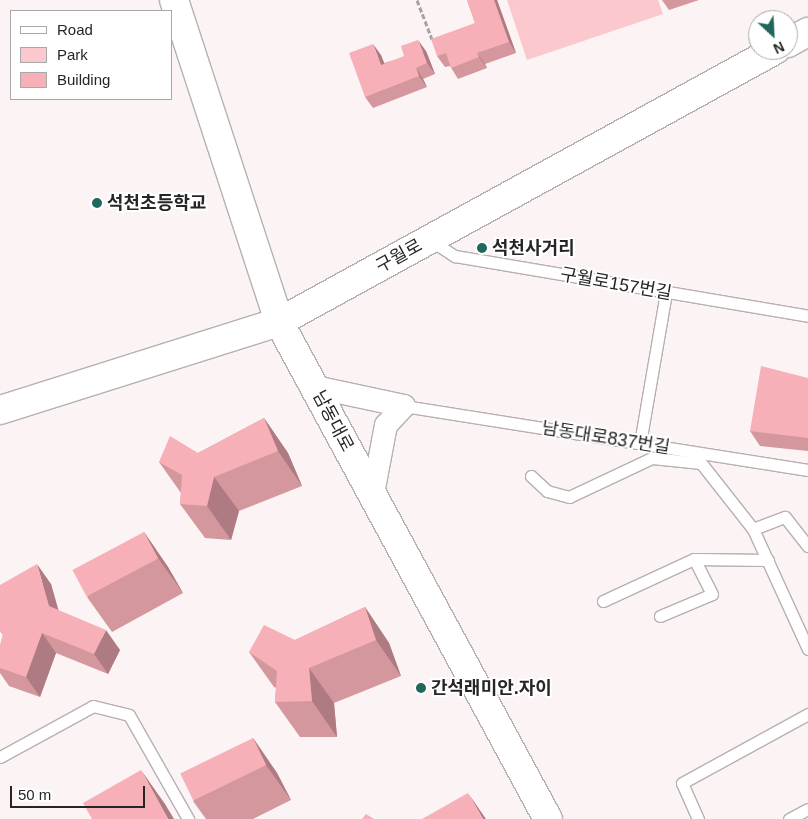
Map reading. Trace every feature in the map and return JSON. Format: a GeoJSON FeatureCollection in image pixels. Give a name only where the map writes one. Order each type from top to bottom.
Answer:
{"type":"FeatureCollection","features":[{"type":"Feature","properties":{"kind":"main road","name":"남동대로"},"geometry":{"type":"LineString","coordinates":[[174,0],[279,322],[548,819]]}},
{"type":"Feature","properties":{"kind":"main road","name":"구월로"},"geometry":{"type":"LineString","coordinates":[[0,410],[279,322],[757,60]]}},
{"type":"Feature","properties":{"kind":"street"},"geometry":{"type":"LineString","coordinates":[[315,387],[404,406]]}},
{"type":"Feature","properties":{"kind":"street"},"geometry":{"type":"LineString","coordinates":[[372,494],[386,424],[404,406]]}},
{"type":"Feature","properties":{"kind":"lane","name":"구월로157번길"},"geometry":{"type":"LineString","coordinates":[[430,240],[455,256],[808,316]]}},
{"type":"Feature","properties":{"kind":"lane"},"geometry":{"type":"LineString","coordinates":[[640,443],[666,292]]}},
{"type":"Feature","properties":{"kind":"lane","name":"남동대로837번길"},"geometry":{"type":"LineString","coordinates":[[404,406],[808,470]]}},
{"type":"Feature","properties":{"kind":"lane"},"geometry":{"type":"LineString","coordinates":[[532,476],[547,491],[569,497],[652,458],[702,463],[753,529],[808,650]]}},
{"type":"Feature","properties":{"kind":"lane"},"geometry":{"type":"LineString","coordinates":[[753,529],[785,517],[808,546]]}},
{"type":"Feature","properties":{"kind":"lane"},"geometry":{"type":"LineString","coordinates":[[604,601],[694,559],[768,560]]}},
{"type":"Feature","properties":{"kind":"lane"},"geometry":{"type":"LineString","coordinates":[[660,616],[712,594],[694,559]]}},
{"type":"Feature","properties":{"kind":"lane"},"geometry":{"type":"LineString","coordinates":[[0,757],[93,706],[129,714],[188,819]]}},
{"type":"Feature","properties":{"kind":"lane"},"geometry":{"type":"LineString","coordinates":[[698,819],[682,783],[808,714]]}},
{"type":"Feature","properties":{"kind":"lane"},"geometry":{"type":"LineString","coordinates":[[789,819],[808,809]]}},
{"type":"Feature","properties":{"kind":"path"},"geometry":{"type":"LineString","coordinates":[[417,0],[432,39]]}},
{"type":"Feature","properties":{"kind":"green space"},"geometry":{"type":"Polygon","coordinates":[[[507,0],[658,0],[663,14],[527,60],[507,0]]]}},
{"type":"Feature","properties":{"kind":"building"},"geometry":{"type":"Polygon","coordinates":[[[467,0],[494,0],[509,42],[477,53],[479,57],[451,68],[446,53],[437,56],[431,39],[475,23],[467,0]]]}},
{"type":"Feature","properties":{"kind":"building"},"geometry":{"type":"Polygon","coordinates":[[[418,40],[427,63],[416,68],[419,76],[365,97],[349,53],[373,44],[381,65],[404,56],[401,46],[418,40]]]}},
{"type":"Feature","properties":{"kind":"building"},"geometry":{"type":"Polygon","coordinates":[[[761,366],[808,378],[808,438],[750,431],[761,366]]]}},
{"type":"Feature","properties":{"kind":"building"},"geometry":{"type":"Polygon","coordinates":[[[264,418],[278,451],[214,477],[207,506],[180,504],[182,475],[159,462],[170,436],[198,453],[264,418]]]}},
{"type":"Feature","properties":{"kind":"building"},"geometry":{"type":"Polygon","coordinates":[[[144,532],[158,558],[87,597],[72,570],[144,532]]]}},
{"type":"Feature","properties":{"kind":"building"},"geometry":{"type":"Polygon","coordinates":[[[37,564],[49,606],[106,630],[94,654],[42,633],[26,677],[0,668],[0,646],[3,634],[0,630],[0,585],[37,564]]]}},
{"type":"Feature","properties":{"kind":"building"},"geometry":{"type":"Polygon","coordinates":[[[365,607],[376,640],[309,668],[312,701],[275,702],[277,671],[249,652],[264,625],[295,640],[365,607]]]}},
{"type":"Feature","properties":{"kind":"building"},"geometry":{"type":"Polygon","coordinates":[[[253,738],[266,765],[193,800],[180,774],[253,738]]]}},
{"type":"Feature","properties":{"kind":"building"},"geometry":{"type":"Polygon","coordinates":[[[141,770],[168,819],[92,819],[83,803],[141,770]]]}},
{"type":"Feature","properties":{"kind":"building"},"geometry":{"type":"Polygon","coordinates":[[[468,793],[483,819],[422,819],[468,793]]]}},
{"type":"Feature","properties":{"kind":"building"},"geometry":{"type":"Polygon","coordinates":[[[366,814],[374,819],[362,819],[366,814]]]}},
{"type":"Feature","properties":{"kind":"place","name":"석천초등학교"},"geometry":{"type":"Point","coordinates":[97,203]}},
{"type":"Feature","properties":{"kind":"place","name":"석천사거리"},"geometry":{"type":"Point","coordinates":[482,248]}},
{"type":"Feature","properties":{"kind":"place","name":"간석래미안.자이"},"geometry":{"type":"Point","coordinates":[421,688]}}]}
